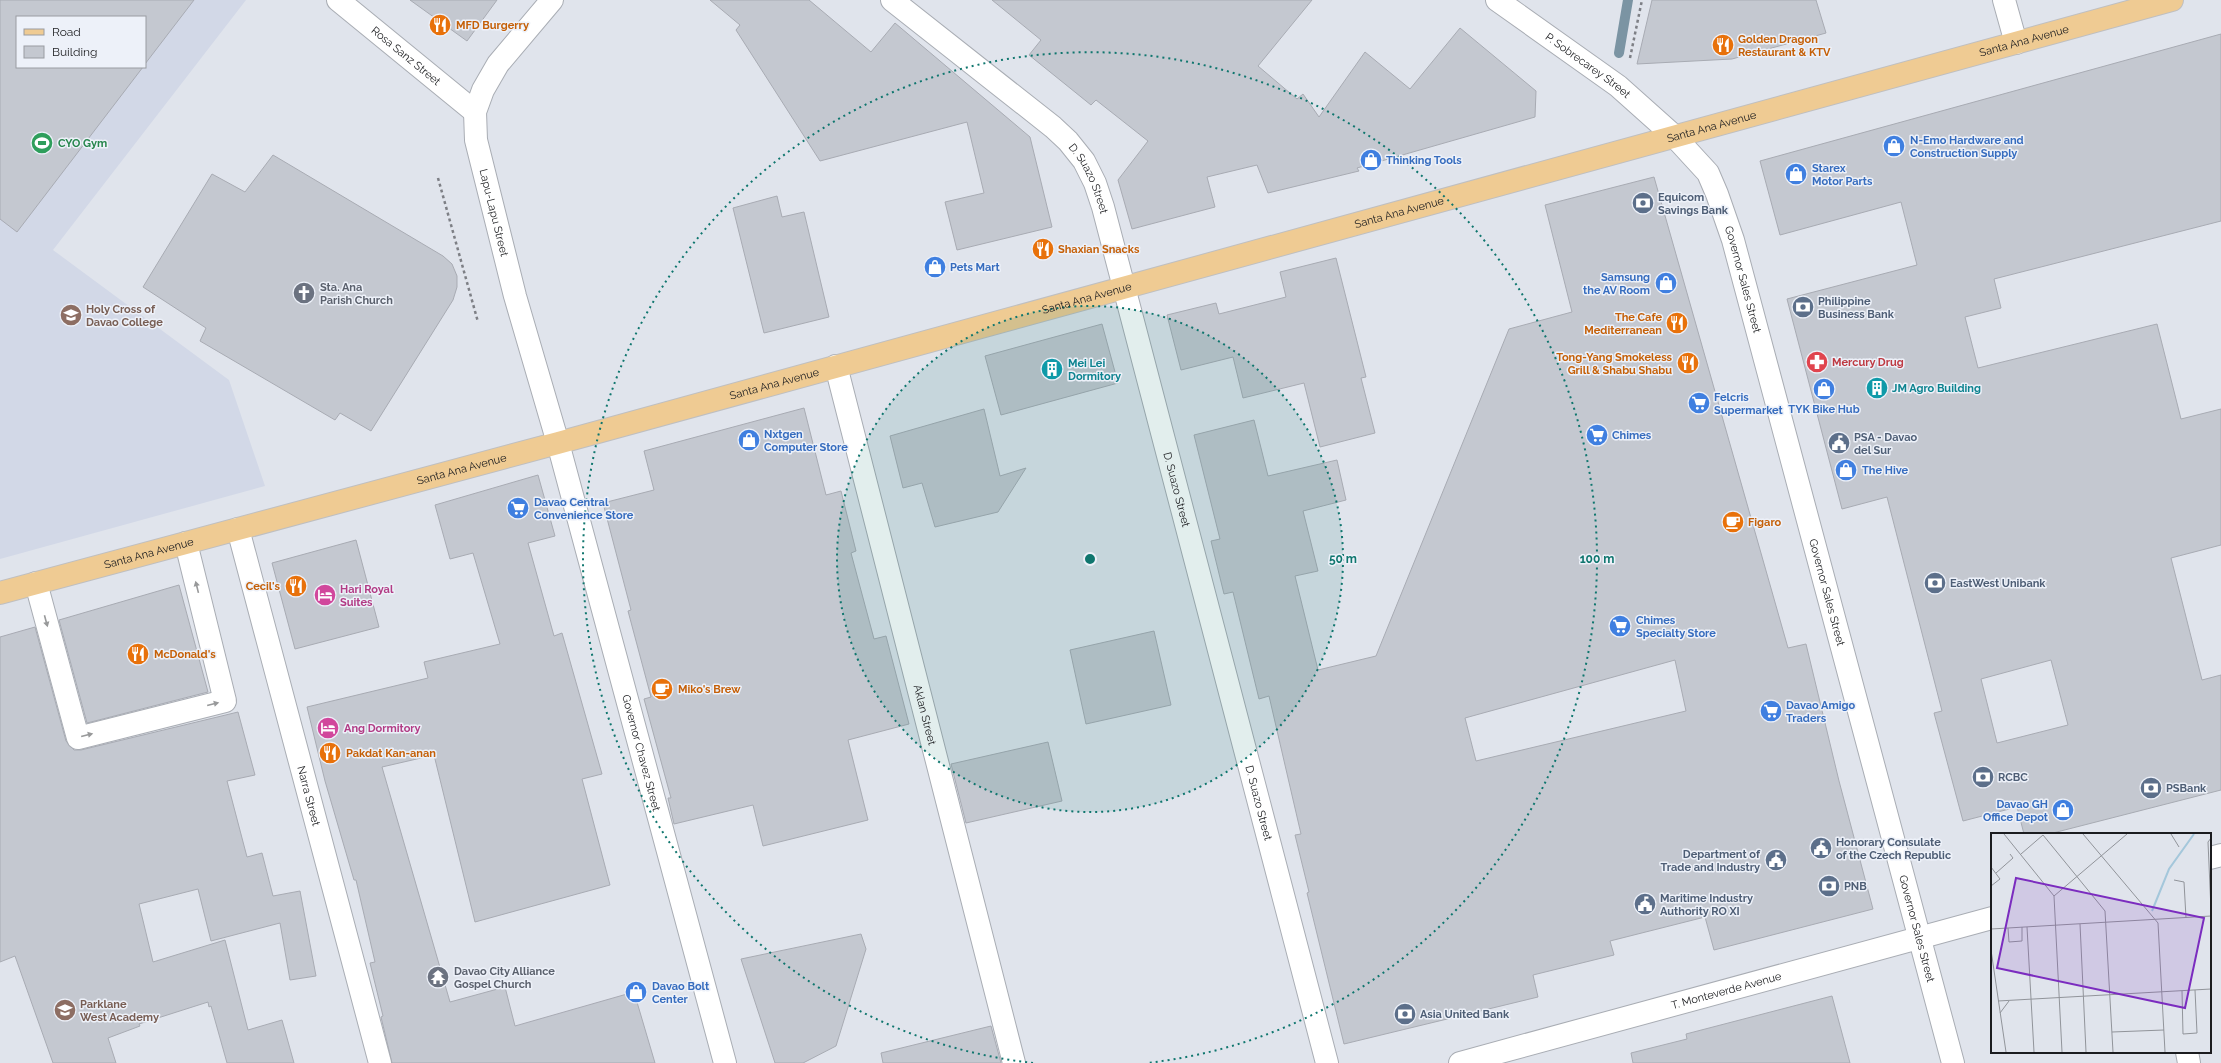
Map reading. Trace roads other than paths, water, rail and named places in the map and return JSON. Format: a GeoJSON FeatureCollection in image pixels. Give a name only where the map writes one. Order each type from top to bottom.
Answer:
{"type":"FeatureCollection","features":[{"type":"Feature","properties":{"kind":"main road","name":"Santa Ana Avenue"},"geometry":{"type":"LineString","coordinates":[[0,593],[558,443],[2172,0]]}},
{"type":"Feature","properties":{"kind":"street","name":"Rosa Sanz Street"},"geometry":{"type":"LineString","coordinates":[[338,0],[475,112]]}},
{"type":"Feature","properties":{"kind":"street","name":"Lapu-Lapu Street"},"geometry":{"type":"LineString","coordinates":[[552,0],[498,64],[483,90],[475,112],[476,140],[480,163],[515,296],[558,443]]}},
{"type":"Feature","properties":{"kind":"street","name":"D. Suazo Street"},"geometry":{"type":"LineString","coordinates":[[892,0],[1054,127],[1068,141],[1084,161],[1095,183],[1124,288],[1327,1063]]}},
{"type":"Feature","properties":{"kind":"street","name":"P. Sobrecarey Street"},"geometry":{"type":"LineString","coordinates":[[1497,0],[1618,86],[1674,136]]}},
{"type":"Feature","properties":{"kind":"street"},"geometry":{"type":"LineString","coordinates":[[2004,0],[2016,43]]}},
{"type":"Feature","properties":{"kind":"street","name":"Governor Sales Street"},"geometry":{"type":"LineString","coordinates":[[1674,136],[1708,173],[1733,240],[1953,1063]]}},
{"type":"Feature","properties":{"kind":"street","name":"Aklan Street"},"geometry":{"type":"LineString","coordinates":[[836,366],[1014,1063]]}},
{"type":"Feature","properties":{"kind":"street","name":"Governor Chavez Street"},"geometry":{"type":"LineString","coordinates":[[558,443],[725,1063]]}},
{"type":"Feature","properties":{"kind":"street","name":"Narra Street"},"geometry":{"type":"LineString","coordinates":[[238,529],[380,1063]]}},
{"type":"Feature","properties":{"kind":"street"},"geometry":{"type":"LineString","coordinates":[[36,583],[78,738],[225,701],[186,543]]}},
{"type":"Feature","properties":{"kind":"street"},"geometry":{"type":"LineString","coordinates":[[2211,858],[2221,855]]}},
{"type":"Feature","properties":{"kind":"street","name":"T. Monteverde Avenue"},"geometry":{"type":"LineString","coordinates":[[1460,1063],[1991,918]]}},
{"type":"Feature","properties":{"kind":"street"},"geometry":{"type":"LineString","coordinates":[[2187,1053],[2189,1063]]}},
{"type":"Feature","properties":{"kind":"waterway"},"geometry":{"type":"LineString","coordinates":[[1619,53],[1628,0]]}},
{"type":"Feature","properties":{"kind":"place","name":"MFD Burgerry"},"geometry":{"type":"Point","coordinates":[440,25]}},
{"type":"Feature","properties":{"kind":"place","name":"Golden Dragon Restaurant & KTV"},"geometry":{"type":"Point","coordinates":[1723,45]}},
{"type":"Feature","properties":{"kind":"place","name":"CYO Gym"},"geometry":{"type":"Point","coordinates":[42,143]}},
{"type":"Feature","properties":{"kind":"place","name":"N-Emo Hardware and Construction Supply"},"geometry":{"type":"Point","coordinates":[1894,146]}},
{"type":"Feature","properties":{"kind":"place","name":"Thinking Tools"},"geometry":{"type":"Point","coordinates":[1371,160]}},
{"type":"Feature","properties":{"kind":"place","name":"Starex Motor Parts"},"geometry":{"type":"Point","coordinates":[1796,174]}},
{"type":"Feature","properties":{"kind":"place","name":"Equicom Savings Bank"},"geometry":{"type":"Point","coordinates":[1643,203]}},
{"type":"Feature","properties":{"kind":"place","name":"Shaxian Snacks"},"geometry":{"type":"Point","coordinates":[1043,249]}},
{"type":"Feature","properties":{"kind":"place","name":"Pets Mart"},"geometry":{"type":"Point","coordinates":[935,267]}},
{"type":"Feature","properties":{"kind":"place","name":"Samsung the AV Room"},"geometry":{"type":"Point","coordinates":[1666,283]}},
{"type":"Feature","properties":{"kind":"place","name":"Sta. Ana Parish Church"},"geometry":{"type":"Point","coordinates":[304,293]}},
{"type":"Feature","properties":{"kind":"place","name":"Philippine Business Bank"},"geometry":{"type":"Point","coordinates":[1803,307]}},
{"type":"Feature","properties":{"kind":"place","name":"Holy Cross of Davao College"},"geometry":{"type":"Point","coordinates":[71,315]}},
{"type":"Feature","properties":{"kind":"place","name":"The Cafe Mediterranean"},"geometry":{"type":"Point","coordinates":[1677,323]}},
{"type":"Feature","properties":{"kind":"place","name":"Mercury Drug"},"geometry":{"type":"Point","coordinates":[1817,362]}},
{"type":"Feature","properties":{"kind":"place","name":"Tong-Yang Smokeless Grill & Shabu Shabu"},"geometry":{"type":"Point","coordinates":[1688,363]}},
{"type":"Feature","properties":{"kind":"place","name":"Mei Lei Dormitory"},"geometry":{"type":"Point","coordinates":[1052,369]}},
{"type":"Feature","properties":{"kind":"place","name":"JM Agro Building"},"geometry":{"type":"Point","coordinates":[1877,388]}},
{"type":"Feature","properties":{"kind":"place","name":"TYK Bike Hub"},"geometry":{"type":"Point","coordinates":[1824,389]}},
{"type":"Feature","properties":{"kind":"place","name":"Felcris Supermarket"},"geometry":{"type":"Point","coordinates":[1699,403]}},
{"type":"Feature","properties":{"kind":"place","name":"Chimes"},"geometry":{"type":"Point","coordinates":[1597,435]}},
{"type":"Feature","properties":{"kind":"place","name":"Nxtgen Computer Store"},"geometry":{"type":"Point","coordinates":[749,440]}},
{"type":"Feature","properties":{"kind":"place","name":"PSA - Davao del Sur"},"geometry":{"type":"Point","coordinates":[1839,443]}},
{"type":"Feature","properties":{"kind":"place","name":"The Hive"},"geometry":{"type":"Point","coordinates":[1846,470]}},
{"type":"Feature","properties":{"kind":"place","name":"Davao Central Convenience Store"},"geometry":{"type":"Point","coordinates":[518,508]}},
{"type":"Feature","properties":{"kind":"place","name":"Figaro"},"geometry":{"type":"Point","coordinates":[1733,522]}},
{"type":"Feature","properties":{"kind":"place","name":"EastWest Unibank"},"geometry":{"type":"Point","coordinates":[1935,583]}},
{"type":"Feature","properties":{"kind":"place","name":"Cecil's"},"geometry":{"type":"Point","coordinates":[296,586]}},
{"type":"Feature","properties":{"kind":"place","name":"Hari Royal Suites"},"geometry":{"type":"Point","coordinates":[325,595]}},
{"type":"Feature","properties":{"kind":"place","name":"Chimes Specialty Store"},"geometry":{"type":"Point","coordinates":[1620,626]}},
{"type":"Feature","properties":{"kind":"place","name":"McDonald's"},"geometry":{"type":"Point","coordinates":[138,654]}},
{"type":"Feature","properties":{"kind":"place","name":"Miko's Brew"},"geometry":{"type":"Point","coordinates":[662,689]}},
{"type":"Feature","properties":{"kind":"place","name":"Davao Amigo Traders"},"geometry":{"type":"Point","coordinates":[1771,711]}},
{"type":"Feature","properties":{"kind":"place","name":"Ang Dormitory"},"geometry":{"type":"Point","coordinates":[328,728]}},
{"type":"Feature","properties":{"kind":"place","name":"Pakdat Kan-anan"},"geometry":{"type":"Point","coordinates":[330,753]}},
{"type":"Feature","properties":{"kind":"place","name":"RCBC"},"geometry":{"type":"Point","coordinates":[1983,777]}},
{"type":"Feature","properties":{"kind":"place","name":"PSBank"},"geometry":{"type":"Point","coordinates":[2151,788]}},
{"type":"Feature","properties":{"kind":"place","name":"Davao GH Office Depot"},"geometry":{"type":"Point","coordinates":[2063,810]}},
{"type":"Feature","properties":{"kind":"place","name":"Honorary Consulate of the Czech Republic"},"geometry":{"type":"Point","coordinates":[1821,848]}},
{"type":"Feature","properties":{"kind":"place","name":"Department of Trade and Industry"},"geometry":{"type":"Point","coordinates":[1776,860]}},
{"type":"Feature","properties":{"kind":"place","name":"PNB"},"geometry":{"type":"Point","coordinates":[1829,886]}},
{"type":"Feature","properties":{"kind":"place","name":"Maritime Industry Authority RO XI"},"geometry":{"type":"Point","coordinates":[1645,904]}},
{"type":"Feature","properties":{"kind":"place","name":"Davao City Alliance Gospel Church"},"geometry":{"type":"Point","coordinates":[438,977]}},
{"type":"Feature","properties":{"kind":"place","name":"Davao Bolt Center"},"geometry":{"type":"Point","coordinates":[636,992]}},
{"type":"Feature","properties":{"kind":"place","name":"Parklane West Academy"},"geometry":{"type":"Point","coordinates":[65,1010]}},
{"type":"Feature","properties":{"kind":"place","name":"Asia United Bank"},"geometry":{"type":"Point","coordinates":[1405,1014]}}]}
